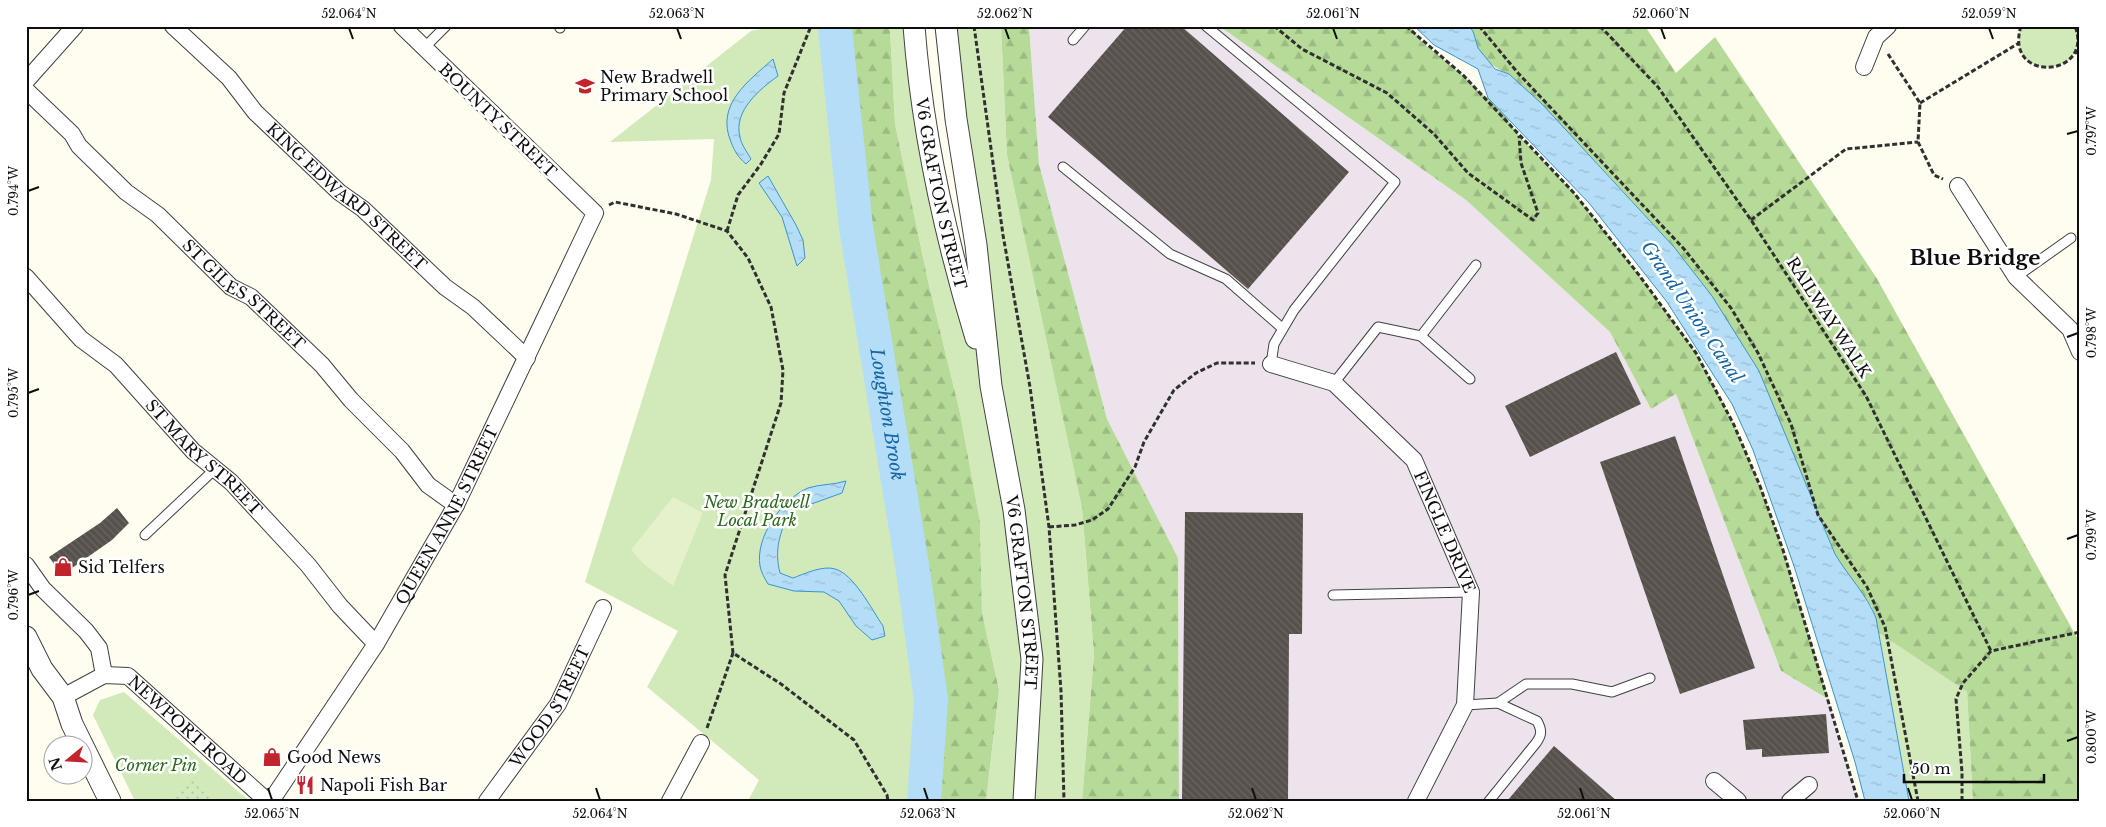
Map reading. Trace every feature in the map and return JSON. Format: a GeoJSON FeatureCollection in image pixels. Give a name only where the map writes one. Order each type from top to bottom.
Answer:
{"type":"FeatureCollection","features":[{"type":"Feature","properties":{"kind":"street"},"geometry":{"type":"LineString","coordinates":[[26,81],[75,26]]}},
{"type":"Feature","properties":{"kind":"street","name":"KING EDWARD STREET"},"geometry":{"type":"LineString","coordinates":[[173,26],[229,78],[255,112],[339,192],[363,209],[445,287],[472,306],[527,358]]}},
{"type":"Feature","properties":{"kind":"street","name":"BOUNTY STREET"},"geometry":{"type":"LineString","coordinates":[[402,26],[484,108],[595,213]]}},
{"type":"Feature","properties":{"kind":"street","name":"V6 GRAFTON STREET"},"geometry":{"type":"LineString","coordinates":[[914,26],[916,64],[931,165],[955,270],[991,386]]}},
{"type":"Feature","properties":{"kind":"street","name":"V6 GRAFTON STREET"},"geometry":{"type":"LineString","coordinates":[[946,26],[956,119],[976,245],[991,386],[1014,510],[1032,659],[1024,801]]}},
{"type":"Feature","properties":{"kind":"street"},"geometry":{"type":"LineString","coordinates":[[1864,67],[1882,32]]}},
{"type":"Feature","properties":{"kind":"street","name":"ST GILES STREET"},"geometry":{"type":"LineString","coordinates":[[26,90],[72,134],[79,146],[126,192],[158,215],[231,287],[251,298],[322,365],[351,400],[402,452],[428,485],[456,505]]}},
{"type":"Feature","properties":{"kind":"street"},"geometry":{"type":"LineString","coordinates":[[1958,186],[2016,277],[2070,329],[2080,352]]}},
{"type":"Feature","properties":{"kind":"street","name":"QUEEN ANNE STREET"},"geometry":{"type":"LineString","coordinates":[[269,801],[376,644],[456,505],[595,213]]}},
{"type":"Feature","properties":{"kind":"street","name":"ST MARY STREET"},"geometry":{"type":"LineString","coordinates":[[26,277],[82,339],[116,365],[193,451],[231,482],[308,565],[340,606],[376,644]]}},
{"type":"Feature","properties":{"kind":"street","name":"FINGLE DRIVE"},"geometry":{"type":"LineString","coordinates":[[1271,364],[1334,382],[1414,460],[1471,592],[1465,705],[1416,801]]}},
{"type":"Feature","properties":{"kind":"street","name":"NEWPORT ROAD"},"geometry":{"type":"LineString","coordinates":[[26,565],[43,589],[86,631],[99,648],[104,675]]}},
{"type":"Feature","properties":{"kind":"street","name":"WOOD STREET"},"geometry":{"type":"LineString","coordinates":[[487,801],[558,704],[602,608]]}},
{"type":"Feature","properties":{"kind":"street"},"geometry":{"type":"LineString","coordinates":[[26,637],[42,669],[62,697],[72,724],[110,801]]}},
{"type":"Feature","properties":{"kind":"street","name":"NEWPORT ROAD"},"geometry":{"type":"LineString","coordinates":[[62,697],[104,675],[128,676],[269,801]]}},
{"type":"Feature","properties":{"kind":"street"},"geometry":{"type":"LineString","coordinates":[[670,801],[702,743]]}},
{"type":"Feature","properties":{"kind":"street"},"geometry":{"type":"LineString","coordinates":[[1714,781],[1738,801]]}},
{"type":"Feature","properties":{"kind":"street"},"geometry":{"type":"LineString","coordinates":[[1790,801],[1809,785]]}},
{"type":"Feature","properties":{"kind":"lane"},"geometry":{"type":"LineString","coordinates":[[425,47],[446,26]]}},
{"type":"Feature","properties":{"kind":"lane"},"geometry":{"type":"LineString","coordinates":[[1073,40],[1085,26]]}},
{"type":"Feature","properties":{"kind":"lane"},"geometry":{"type":"LineString","coordinates":[[1206,26],[1395,182],[1282,328],[1274,344],[1271,364]]}},
{"type":"Feature","properties":{"kind":"lane"},"geometry":{"type":"LineString","coordinates":[[1063,167],[1170,254],[1226,279],[1282,328]]}},
{"type":"Feature","properties":{"kind":"lane"},"geometry":{"type":"LineString","coordinates":[[2016,277],[2070,238]]}},
{"type":"Feature","properties":{"kind":"lane"},"geometry":{"type":"LineString","coordinates":[[1422,336],[1476,265]]}},
{"type":"Feature","properties":{"kind":"lane"},"geometry":{"type":"LineString","coordinates":[[1334,382],[1378,327],[1422,336],[1470,379]]}},
{"type":"Feature","properties":{"kind":"lane"},"geometry":{"type":"LineString","coordinates":[[144,535],[216,469]]}},
{"type":"Feature","properties":{"kind":"lane"},"geometry":{"type":"LineString","coordinates":[[1333,595],[1471,592]]}},
{"type":"Feature","properties":{"kind":"lane"},"geometry":{"type":"LineString","coordinates":[[1465,705],[1498,702],[1526,684],[1572,684],[1612,692],[1650,678]]}},
{"type":"Feature","properties":{"kind":"lane"},"geometry":{"type":"LineString","coordinates":[[1489,801],[1541,736],[1538,721],[1498,702]]}},
{"type":"Feature","properties":{"kind":"path"},"geometry":{"type":"LineString","coordinates":[[727,231],[738,195],[761,164],[779,134],[784,93],[811,26]]}},
{"type":"Feature","properties":{"kind":"path"},"geometry":{"type":"LineString","coordinates":[[974,26],[1004,235],[1030,387],[1049,527],[1060,691],[1064,801]]}},
{"type":"Feature","properties":{"kind":"path"},"geometry":{"type":"LineString","coordinates":[[1274,26],[1302,49],[1387,93],[1434,134],[1468,173],[1533,220],[1538,213],[1521,163],[1519,136]]}},
{"type":"Feature","properties":{"kind":"path"},"geometry":{"type":"LineString","coordinates":[[1406,26],[1464,76],[1574,193],[1639,275],[1696,353],[1715,386],[1760,486],[1780,541],[1858,801]]}},
{"type":"Feature","properties":{"kind":"path"},"geometry":{"type":"LineString","coordinates":[[1479,26],[1518,72],[1684,249],[1731,308],[1758,354],[1790,424],[1818,516],[1867,587],[1884,627],[1918,801]]}},
{"type":"Feature","properties":{"kind":"path","name":"RAILWAY WALK"},"geometry":{"type":"LineString","coordinates":[[1600,26],[1658,87],[1751,220],[1866,396],[1991,651]]}},
{"type":"Feature","properties":{"kind":"path"},"geometry":{"type":"LineString","coordinates":[[2021,26],[2019,43],[2027,60],[2044,68],[2062,65],[2075,52],[2078,42],[2075,26]]}},
{"type":"Feature","properties":{"kind":"path"},"geometry":{"type":"LineString","coordinates":[[1882,32],[1920,103],[1918,142],[1934,175],[1958,186]]}},
{"type":"Feature","properties":{"kind":"path"},"geometry":{"type":"LineString","coordinates":[[1920,103],[2019,43]]}},
{"type":"Feature","properties":{"kind":"path"},"geometry":{"type":"LineString","coordinates":[[2075,52],[2080,54]]}},
{"type":"Feature","properties":{"kind":"path"},"geometry":{"type":"LineString","coordinates":[[1751,220],[1846,149],[1918,142]]}},
{"type":"Feature","properties":{"kind":"path"},"geometry":{"type":"LineString","coordinates":[[595,213],[615,202],[676,214],[727,231],[748,258],[771,307],[783,370],[781,403],[725,575],[733,653],[702,743]]}},
{"type":"Feature","properties":{"kind":"path"},"geometry":{"type":"LineString","coordinates":[[1049,527],[1075,525],[1092,520],[1108,509],[1135,467],[1144,442],[1174,390],[1196,373],[1217,363],[1271,364]]}},
{"type":"Feature","properties":{"kind":"path"},"geometry":{"type":"LineString","coordinates":[[1962,801],[1962,772],[1956,699],[1963,683],[1991,651],[2080,632]]}},
{"type":"Feature","properties":{"kind":"path"},"geometry":{"type":"LineString","coordinates":[[733,653],[781,684],[854,740],[887,795],[888,801]]}},
{"type":"Feature","properties":{"kind":"shaded area"},"geometry":{"type":"Polygon","coordinates":[[[1029,26],[1219,26],[1466,200],[1610,332],[1651,409],[1676,394],[1781,671],[1828,699],[1858,801],[1179,801],[1178,558],[1107,419],[1039,164],[1029,26]]]}},
{"type":"Feature","properties":{"kind":"green space","name":"New Bradwell Local Park"},"geometry":{"type":"Polygon","coordinates":[[[775,26],[840,26],[835,29],[856,227],[913,571],[931,700],[924,801],[748,801],[759,780],[647,687],[678,631],[585,582],[711,180],[714,139],[610,142],[751,31],[775,26]]]}},
{"type":"Feature","properties":{"kind":"green space"},"geometry":{"type":"Polygon","coordinates":[[[840,26],[886,26],[890,30],[895,124],[928,281],[960,413],[980,522],[982,613],[999,690],[986,801],[924,801],[931,700],[913,571],[856,227],[835,29],[840,26]]]}},
{"type":"Feature","properties":{"kind":"green space"},"geometry":{"type":"Polygon","coordinates":[[[886,26],[914,26],[916,64],[989,381],[944,26],[1001,26],[1007,155],[1082,508],[1094,654],[1082,801],[986,801],[999,690],[982,613],[980,522],[960,413],[928,281],[895,124],[890,30],[886,26]]]}},
{"type":"Feature","properties":{"kind":"green space"},"geometry":{"type":"Polygon","coordinates":[[[1001,26],[1029,26],[1039,164],[1107,419],[1178,558],[1179,801],[1082,801],[1094,654],[1082,508],[1007,155],[1001,26]]]}},
{"type":"Feature","properties":{"kind":"green space"},"geometry":{"type":"Polygon","coordinates":[[[1219,26],[1410,26],[1423,43],[1464,76],[1478,91],[1497,104],[1519,136],[1574,193],[1639,275],[1696,353],[1734,425],[1760,486],[1783,550],[1828,699],[1781,671],[1676,394],[1651,409],[1610,332],[1466,200],[1219,26]]]}},
{"type":"Feature","properties":{"kind":"green space"},"geometry":{"type":"Polygon","coordinates":[[[1468,26],[1645,26],[1676,73],[1715,37],[1876,277],[2080,643],[2080,801],[1973,801],[1967,692],[1879,633],[1872,607],[1847,574],[1835,554],[1759,371],[1712,297],[1674,247],[1598,164],[1509,74],[1487,61],[1478,48],[1468,26]]]}},
{"type":"Feature","properties":{"kind":"green space"},"geometry":{"type":"Polygon","coordinates":[[[2021,26],[2075,26],[2078,43],[2072,56],[2062,64],[2049,67],[2035,65],[2025,58],[2019,45],[2021,26]]]}},
{"type":"Feature","properties":{"kind":"green space"},"geometry":{"type":"Polygon","coordinates":[[[673,497],[703,513],[673,586],[645,565],[631,550],[673,497]]]}},
{"type":"Feature","properties":{"kind":"green space"},"geometry":{"type":"Polygon","coordinates":[[[1879,633],[1967,692],[1973,801],[1909,801],[1879,633]]]}},
{"type":"Feature","properties":{"kind":"green space","name":"Corner Pin"},"geometry":{"type":"Polygon","coordinates":[[[124,692],[250,801],[135,801],[93,715],[100,700],[124,692]]]}},
{"type":"Feature","properties":{"kind":"green space"},"geometry":{"type":"Polygon","coordinates":[[[196,777],[215,801],[164,801],[196,777]]]}},
{"type":"Feature","properties":{"kind":"water","name":"Grand Union Canal"},"geometry":{"type":"Polygon","coordinates":[[[1414,26],[1468,26],[1473,31],[1478,48],[1495,69],[1509,74],[1542,104],[1674,247],[1712,296],[1759,371],[1835,554],[1868,601],[1876,618],[1909,801],[1865,801],[1855,762],[1794,566],[1753,450],[1732,404],[1667,302],[1589,203],[1488,98],[1478,69],[1434,45],[1414,26]]]}},
{"type":"Feature","properties":{"kind":"water"},"geometry":{"type":"Polygon","coordinates":[[[773,59],[778,76],[756,94],[740,118],[741,140],[751,159],[746,164],[737,154],[731,142],[727,128],[727,116],[731,105],[745,85],[773,59]]]}},
{"type":"Feature","properties":{"kind":"water"},"geometry":{"type":"Polygon","coordinates":[[[768,176],[803,240],[805,258],[797,266],[782,217],[759,183],[768,176]]]}},
{"type":"Feature","properties":{"kind":"water"},"geometry":{"type":"Polygon","coordinates":[[[846,481],[842,493],[789,512],[779,542],[778,564],[780,573],[793,578],[825,568],[842,572],[856,585],[883,626],[885,636],[872,640],[856,626],[839,601],[824,592],[794,591],[768,584],[760,566],[762,543],[766,531],[772,520],[789,501],[798,493],[808,488],[846,481]]]}},
{"type":"Feature","properties":{"kind":"building"},"geometry":{"type":"Polygon","coordinates":[[[1127,26],[1181,26],[1349,172],[1248,289],[1048,117],[1127,26]]]}},
{"type":"Feature","properties":{"kind":"building"},"geometry":{"type":"Polygon","coordinates":[[[1616,352],[1641,404],[1530,457],[1505,406],[1616,352]]]}},
{"type":"Feature","properties":{"kind":"building"},"geometry":{"type":"Polygon","coordinates":[[[1675,436],[1755,668],[1680,694],[1600,462],[1675,436]]]}},
{"type":"Feature","properties":{"kind":"building"},"geometry":{"type":"Polygon","coordinates":[[[117,508],[129,523],[112,540],[62,575],[49,557],[100,523],[117,508]]]}},
{"type":"Feature","properties":{"kind":"building"},"geometry":{"type":"Polygon","coordinates":[[[1185,512],[1303,513],[1302,634],[1289,634],[1288,801],[1182,801],[1185,512]]]}},
{"type":"Feature","properties":{"kind":"building"},"geometry":{"type":"Polygon","coordinates":[[[1826,714],[1829,753],[1762,757],[1762,749],[1746,750],[1743,720],[1826,714]]]}},
{"type":"Feature","properties":{"kind":"building"},"geometry":{"type":"Polygon","coordinates":[[[1554,746],[1617,801],[1507,801],[1554,746]]]}},
{"type":"Feature","properties":{"kind":"waterway","name":"Loughton Brook"},"geometry":{"type":"LineString","coordinates":[[835,29],[856,227],[913,571],[931,700],[924,801]]}},
{"type":"Feature","properties":{"kind":"place","name":"New Bradwell Primary School"},"geometry":{"type":"Point","coordinates":[585,86]}},
{"type":"Feature","properties":{"kind":"place","name":"Sid Telfers"},"geometry":{"type":"Point","coordinates":[63,567]}},
{"type":"Feature","properties":{"kind":"place","name":"Good News"},"geometry":{"type":"Point","coordinates":[272,757]}},
{"type":"Feature","properties":{"kind":"place","name":"Napoli Fish Bar"},"geometry":{"type":"Point","coordinates":[305,785]}},
{"type":"Feature","properties":{"kind":"district","name":"Blue Bridge"},"geometry":{"type":"Point","coordinates":[1975,258]}}]}
